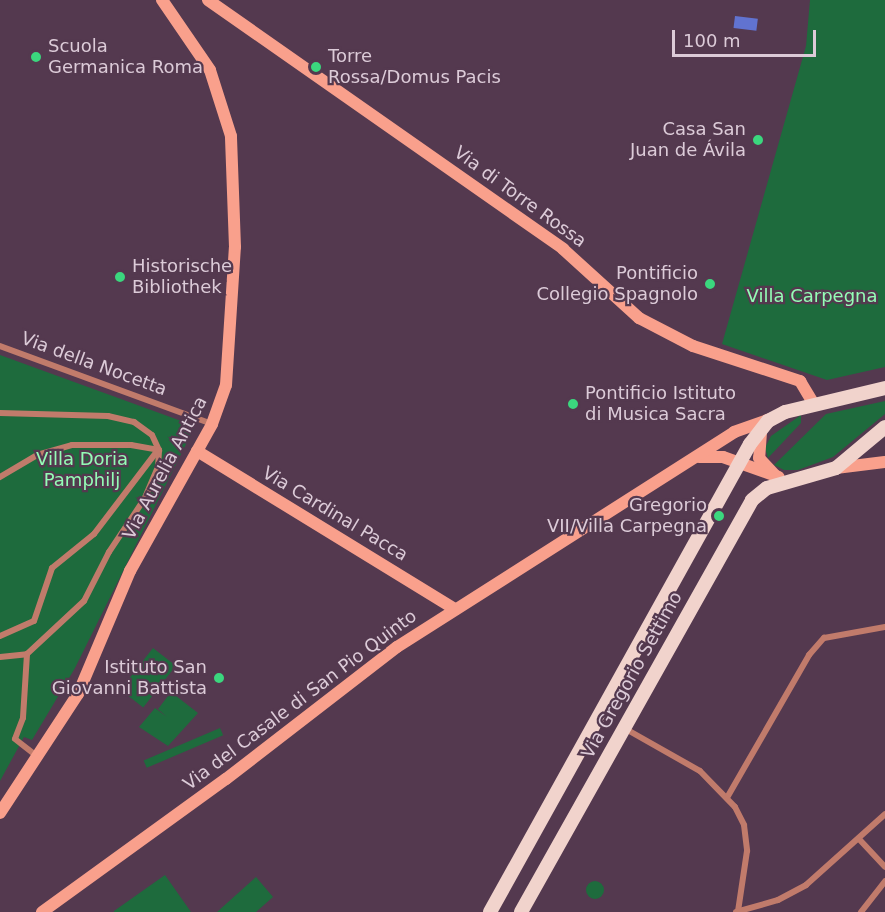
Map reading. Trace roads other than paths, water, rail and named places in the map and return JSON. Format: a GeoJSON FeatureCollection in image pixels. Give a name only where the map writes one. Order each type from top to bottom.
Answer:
{"type":"FeatureCollection","features":[{"type":"Feature","properties":{"kind":"main road","name":"Via Aurelia Antica"},"geometry":{"type":"LineString","coordinates":[[0,813],[85,681],[130,571],[212,424],[225,392],[230,346],[235,247],[233,153],[216,82],[172,5],[162,0]]}},
{"type":"Feature","properties":{"kind":"main road","name":"Via di Torre Rossa"},"geometry":{"type":"LineString","coordinates":[[208,0],[563,249],[639,318],[693,346],[801,381],[813,404]]}},
{"type":"Feature","properties":{"kind":"main road"},"geometry":{"type":"LineString","coordinates":[[779,477],[767,470],[759,458],[758,441],[769,422],[813,404],[885,388]]}},
{"type":"Feature","properties":{"kind":"main road","name":"Via del Casale di San Pio Quinto"},"geometry":{"type":"LineString","coordinates":[[42,912],[235,772],[385,655],[742,428],[769,422]]}},
{"type":"Feature","properties":{"kind":"main road","name":"Via Gregorio Settimo"},"geometry":{"type":"LineString","coordinates":[[490,912],[739,463],[769,422]]}},
{"type":"Feature","properties":{"kind":"main road"},"geometry":{"type":"LineString","coordinates":[[836,468],[885,427]]}},
{"type":"Feature","properties":{"kind":"main road","name":"Via Cardinal Pacca"},"geometry":{"type":"LineString","coordinates":[[196,451],[455,609]]}},
{"type":"Feature","properties":{"kind":"main road"},"geometry":{"type":"LineString","coordinates":[[698,457],[719,456],[779,477],[796,478]]}},
{"type":"Feature","properties":{"kind":"main road"},"geometry":{"type":"LineString","coordinates":[[836,468],[884,461]]}},
{"type":"Feature","properties":{"kind":"main road","name":"Via Gregorio Settimo"},"geometry":{"type":"LineString","coordinates":[[520,912],[749,504],[763,490],[796,478],[836,468]]}},
{"type":"Feature","properties":{"kind":"street","name":"Via della Nocetta"},"geometry":{"type":"LineString","coordinates":[[0,346],[212,424]]}},
{"type":"Feature","properties":{"kind":"street"},"geometry":{"type":"LineString","coordinates":[[0,413],[108,416],[134,422],[152,435],[159,450],[158,463],[145,498],[109,552],[84,601],[27,654],[0,657]]}},
{"type":"Feature","properties":{"kind":"street"},"geometry":{"type":"LineString","coordinates":[[0,477],[38,455],[72,445],[131,445],[159,450]]}},
{"type":"Feature","properties":{"kind":"street"},"geometry":{"type":"LineString","coordinates":[[0,636],[34,621],[52,568],[94,534],[159,450]]}},
{"type":"Feature","properties":{"kind":"street"},"geometry":{"type":"LineString","coordinates":[[728,796],[809,655],[824,638],[885,627]]}},
{"type":"Feature","properties":{"kind":"street"},"geometry":{"type":"LineString","coordinates":[[27,654],[23,718],[15,739],[38,757]]}},
{"type":"Feature","properties":{"kind":"street"},"geometry":{"type":"LineString","coordinates":[[623,728],[700,771],[728,796],[742,820],[747,842],[746,874],[737,911],[769,903],[806,885],[885,814]]}},
{"type":"Feature","properties":{"kind":"street"},"geometry":{"type":"LineString","coordinates":[[859,839],[885,867]]}},
{"type":"Feature","properties":{"kind":"street"},"geometry":{"type":"LineString","coordinates":[[861,912],[885,881]]}},
{"type":"Feature","properties":{"kind":"street"},"geometry":{"type":"LineString","coordinates":[[769,903],[772,912]]}},
{"type":"Feature","properties":{"kind":"water"},"geometry":{"type":"Polygon","coordinates":[[[735,16],[758,19],[756,31],[734,28],[735,16]]]}},
{"type":"Feature","properties":{"kind":"place","name":"Scuola Germanica Roma"},"geometry":{"type":"Point","coordinates":[36,57]}},
{"type":"Feature","properties":{"kind":"place","name":"Torre Rossa/Domus Pacis"},"geometry":{"type":"Point","coordinates":[316,67]}},
{"type":"Feature","properties":{"kind":"place","name":"Casa San Juan de Ávila"},"geometry":{"type":"Point","coordinates":[758,140]}},
{"type":"Feature","properties":{"kind":"place","name":"Historische Bibliothek"},"geometry":{"type":"Point","coordinates":[120,277]}},
{"type":"Feature","properties":{"kind":"place","name":"Pontificio Collegio Spagnolo"},"geometry":{"type":"Point","coordinates":[710,284]}},
{"type":"Feature","properties":{"kind":"place","name":"Pontificio Istituto di Musica Sacra"},"geometry":{"type":"Point","coordinates":[573,404]}},
{"type":"Feature","properties":{"kind":"place","name":"Gregorio VII/Villa Carpegna"},"geometry":{"type":"Point","coordinates":[719,516]}},
{"type":"Feature","properties":{"kind":"place","name":"Istituto San Giovanni Battista"},"geometry":{"type":"Point","coordinates":[219,678]}},
{"type":"Feature","properties":{"kind":"park label","name":"Villa Carpegna"},"geometry":{"type":"Point","coordinates":[812,296]}},
{"type":"Feature","properties":{"kind":"park label","name":"Villa Doria Pamphilj"},"geometry":{"type":"Point","coordinates":[82,470]}}]}
